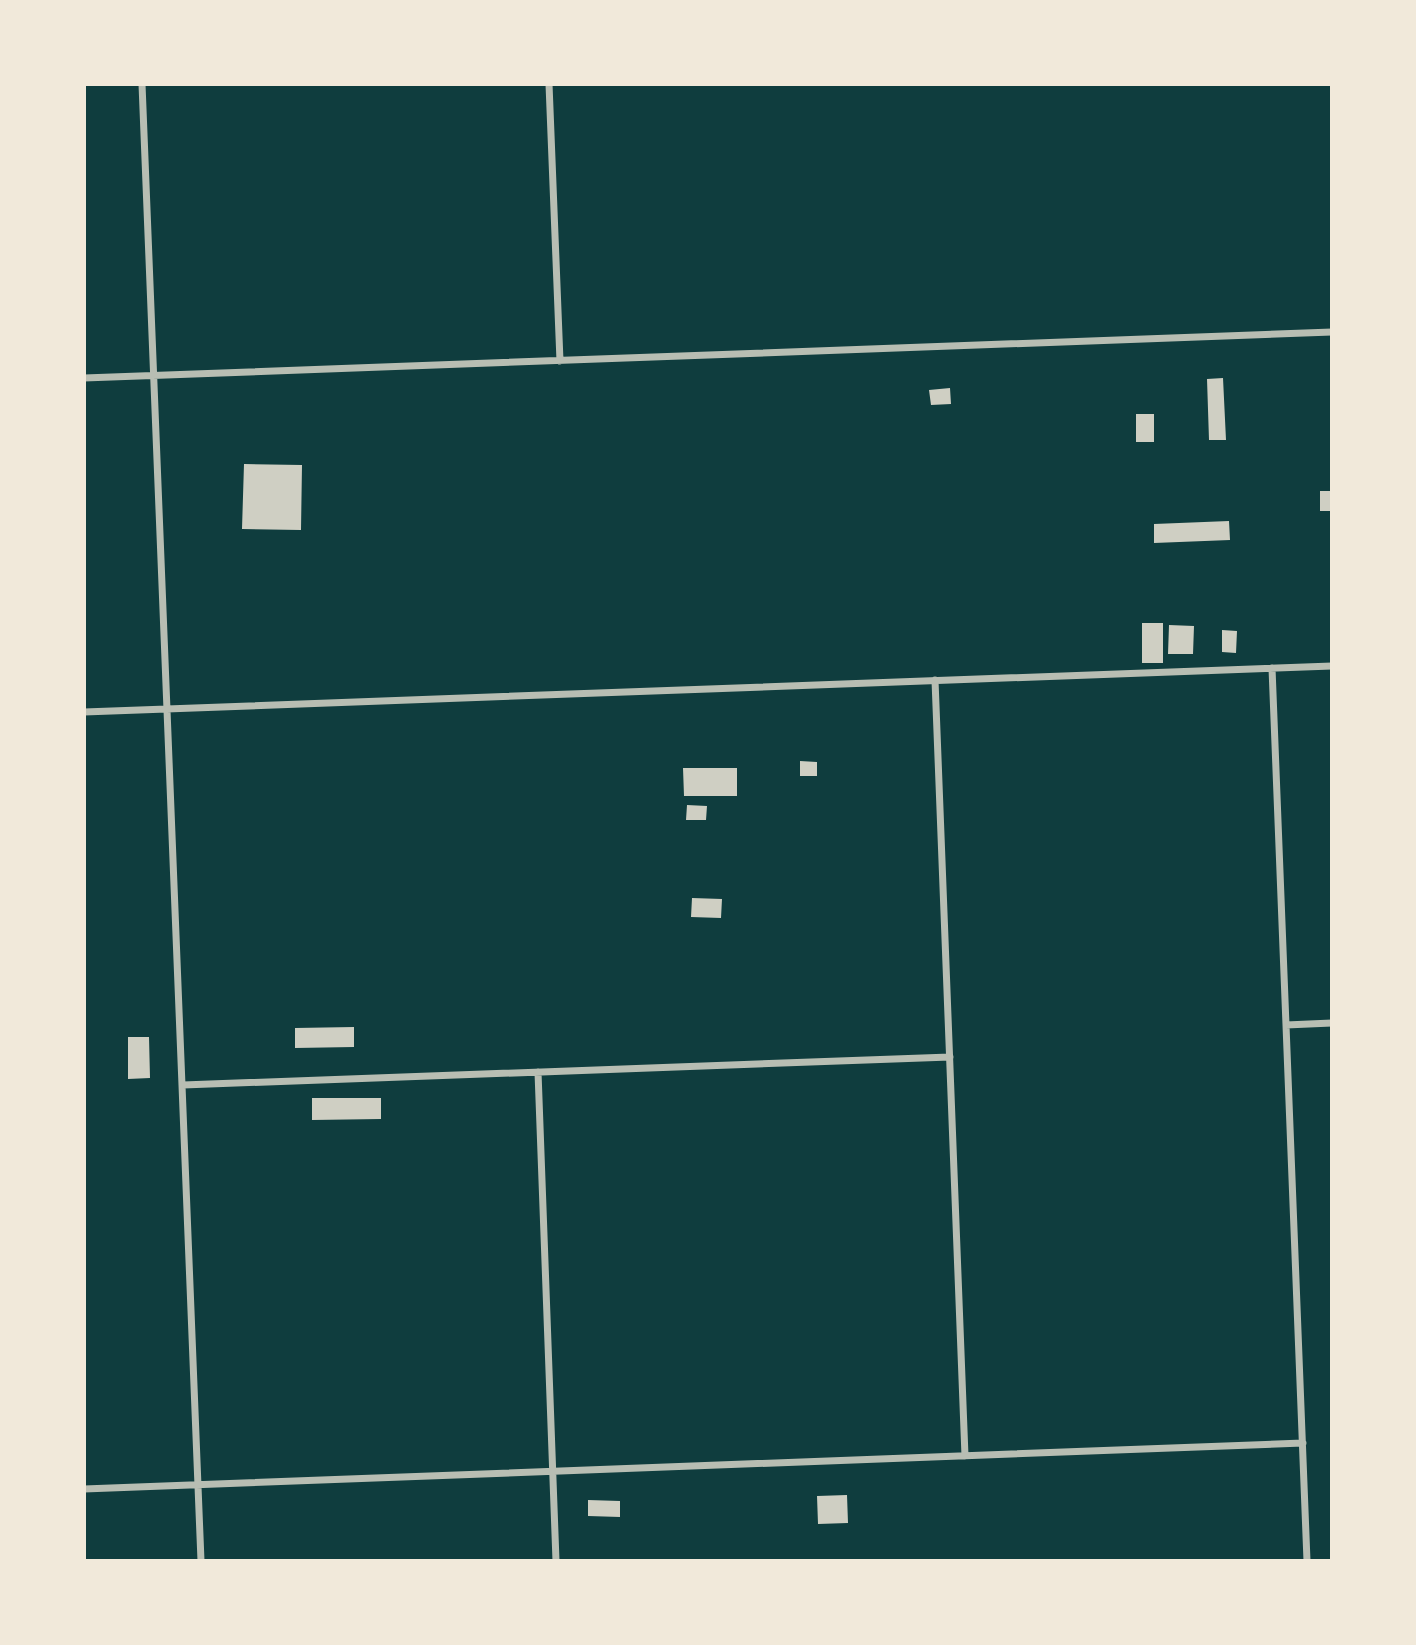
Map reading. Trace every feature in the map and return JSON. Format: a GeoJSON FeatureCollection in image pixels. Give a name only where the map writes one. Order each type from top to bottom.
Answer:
{"type":"FeatureCollection","features":[{"type":"Feature","properties":{"kind":"street"},"geometry":{"type":"LineString","coordinates":[[142,84],[201,1561]]}},
{"type":"Feature","properties":{"kind":"street"},"geometry":{"type":"LineString","coordinates":[[549,84],[560,361]]}},
{"type":"Feature","properties":{"kind":"street"},"geometry":{"type":"LineString","coordinates":[[84,378],[1332,332]]}},
{"type":"Feature","properties":{"kind":"street"},"geometry":{"type":"LineString","coordinates":[[84,712],[1332,666]]}},
{"type":"Feature","properties":{"kind":"street"},"geometry":{"type":"LineString","coordinates":[[1272,668],[1307,1561]]}},
{"type":"Feature","properties":{"kind":"street"},"geometry":{"type":"LineString","coordinates":[[935,680],[965,1456]]}},
{"type":"Feature","properties":{"kind":"street"},"geometry":{"type":"LineString","coordinates":[[1286,1025],[1332,1023]]}},
{"type":"Feature","properties":{"kind":"street"},"geometry":{"type":"LineString","coordinates":[[183,1085],[950,1057]]}},
{"type":"Feature","properties":{"kind":"street"},"geometry":{"type":"LineString","coordinates":[[538,1072],[556,1561]]}},
{"type":"Feature","properties":{"kind":"street"},"geometry":{"type":"LineString","coordinates":[[84,1489],[1303,1443]]}},
{"type":"Feature","properties":{"kind":"building"},"geometry":{"type":"Polygon","coordinates":[[[1223,378],[1226,440],[1209,440],[1207,379],[1223,378]]]}},
{"type":"Feature","properties":{"kind":"building"},"geometry":{"type":"Polygon","coordinates":[[[950,388],[951,404],[931,405],[929,390],[950,388]]]}},
{"type":"Feature","properties":{"kind":"building"},"geometry":{"type":"Polygon","coordinates":[[[1136,414],[1154,414],[1154,442],[1136,442],[1136,414]]]}},
{"type":"Feature","properties":{"kind":"building"},"geometry":{"type":"Polygon","coordinates":[[[244,464],[302,465],[301,530],[242,529],[244,464]]]}},
{"type":"Feature","properties":{"kind":"building"},"geometry":{"type":"Polygon","coordinates":[[[1320,491],[1332,491],[1332,511],[1320,511],[1320,491]]]}},
{"type":"Feature","properties":{"kind":"building"},"geometry":{"type":"Polygon","coordinates":[[[1229,521],[1230,540],[1154,543],[1154,524],[1229,521]]]}},
{"type":"Feature","properties":{"kind":"building"},"geometry":{"type":"Polygon","coordinates":[[[1142,623],[1163,623],[1163,663],[1142,663],[1142,623]]]}},
{"type":"Feature","properties":{"kind":"building"},"geometry":{"type":"Polygon","coordinates":[[[1169,625],[1194,626],[1193,654],[1168,654],[1169,625]]]}},
{"type":"Feature","properties":{"kind":"building"},"geometry":{"type":"Polygon","coordinates":[[[1222,630],[1237,631],[1236,653],[1222,652],[1222,630]]]}},
{"type":"Feature","properties":{"kind":"building"},"geometry":{"type":"Polygon","coordinates":[[[800,761],[817,762],[817,776],[800,776],[800,761]]]}},
{"type":"Feature","properties":{"kind":"building"},"geometry":{"type":"Polygon","coordinates":[[[683,768],[737,768],[737,796],[684,796],[683,768]]]}},
{"type":"Feature","properties":{"kind":"building"},"geometry":{"type":"Polygon","coordinates":[[[687,805],[707,806],[706,820],[686,820],[687,805]]]}},
{"type":"Feature","properties":{"kind":"building"},"geometry":{"type":"Polygon","coordinates":[[[692,898],[722,899],[721,918],[691,917],[692,898]]]}},
{"type":"Feature","properties":{"kind":"building"},"geometry":{"type":"Polygon","coordinates":[[[354,1027],[354,1047],[295,1048],[295,1028],[354,1027]]]}},
{"type":"Feature","properties":{"kind":"building"},"geometry":{"type":"Polygon","coordinates":[[[128,1037],[149,1037],[150,1078],[128,1079],[128,1037]]]}},
{"type":"Feature","properties":{"kind":"building"},"geometry":{"type":"Polygon","coordinates":[[[312,1098],[381,1098],[381,1119],[312,1120],[312,1098]]]}},
{"type":"Feature","properties":{"kind":"building"},"geometry":{"type":"Polygon","coordinates":[[[847,1495],[848,1523],[818,1524],[817,1496],[847,1495]]]}},
{"type":"Feature","properties":{"kind":"building"},"geometry":{"type":"Polygon","coordinates":[[[588,1500],[620,1501],[620,1517],[588,1516],[588,1500]]]}}]}
